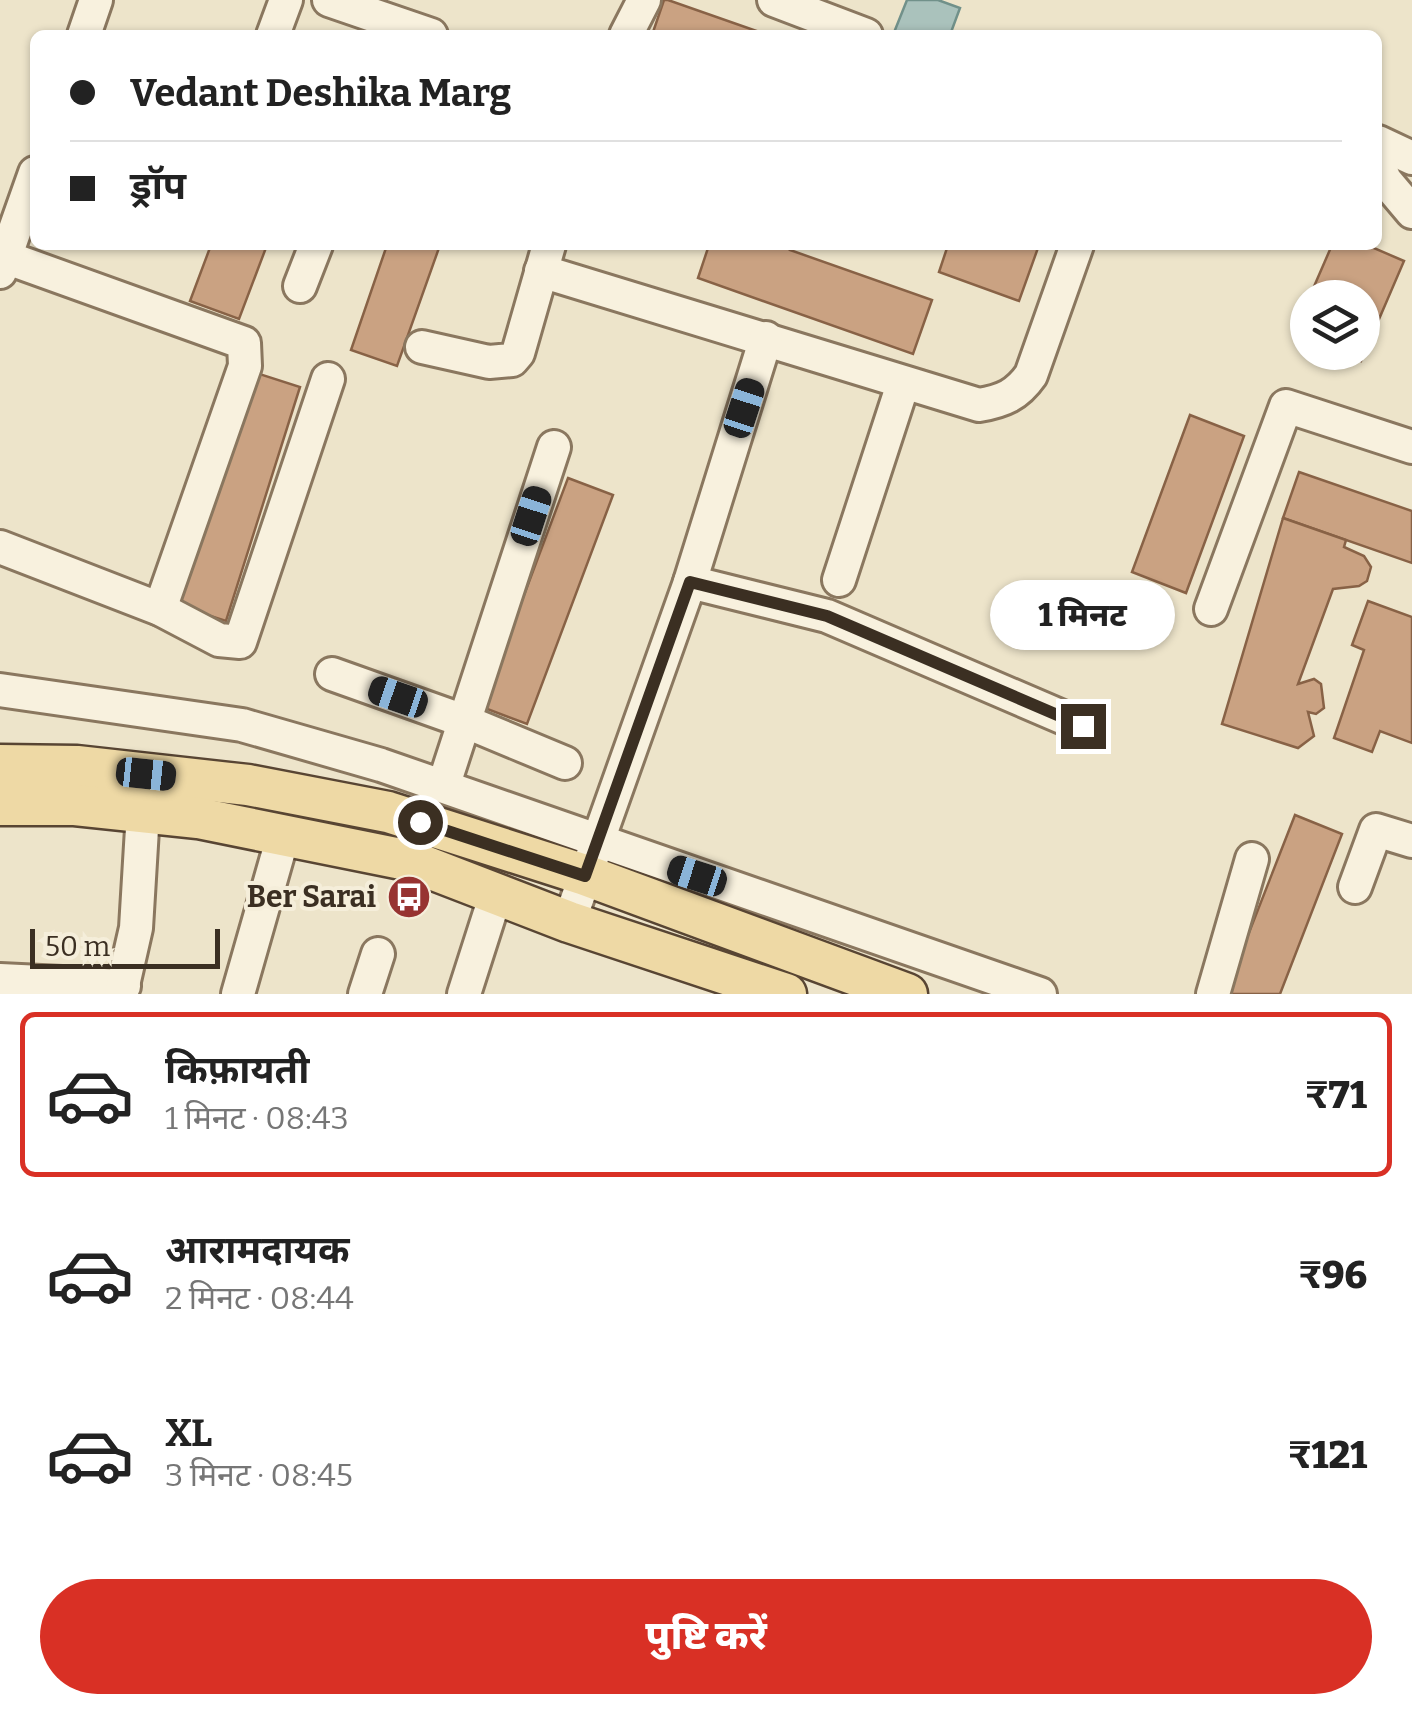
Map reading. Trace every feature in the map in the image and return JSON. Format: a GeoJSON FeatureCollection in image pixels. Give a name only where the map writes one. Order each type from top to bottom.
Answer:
{"type":"FeatureCollection","features":[{"type":"Feature","properties":{"kind":"main road"},"geometry":{"type":"LineString","coordinates":[[0,765],[77,766],[248,785],[388,812],[590,859],[751,938],[908,994]]}},
{"type":"Feature","properties":{"kind":"main road"},"geometry":{"type":"LineString","coordinates":[[0,805],[75,805],[143,812],[284,833],[411,861],[735,986],[786,994]]}},
{"type":"Feature","properties":{"kind":"street"},"geometry":{"type":"LineString","coordinates":[[275,30],[286,0]]}},
{"type":"Feature","properties":{"kind":"street"},"geometry":{"type":"LineString","coordinates":[[330,0],[395,29]]}},
{"type":"Feature","properties":{"kind":"street"},"geometry":{"type":"LineString","coordinates":[[629,30],[644,0]]}},
{"type":"Feature","properties":{"kind":"street"},"geometry":{"type":"LineString","coordinates":[[774,0],[853,30]]}},
{"type":"Feature","properties":{"kind":"street"},"geometry":{"type":"LineString","coordinates":[[85,30],[93,1]]}},
{"type":"Feature","properties":{"kind":"street"},"geometry":{"type":"LineString","coordinates":[[1382,144],[1412,158]]}},
{"type":"Feature","properties":{"kind":"street"},"geometry":{"type":"LineString","coordinates":[[1382,175],[1412,212]]}},
{"type":"Feature","properties":{"kind":"street"},"geometry":{"type":"LineString","coordinates":[[30,187],[2,264],[244,343],[245,366],[160,609]]}},
{"type":"Feature","properties":{"kind":"street"},"geometry":{"type":"LineString","coordinates":[[300,286],[314,250]]}},
{"type":"Feature","properties":{"kind":"street"},"geometry":{"type":"LineString","coordinates":[[422,346],[490,362],[512,360],[518,353],[545,258],[766,338],[979,405],[1002,401],[1021,390],[1031,375],[1075,250]]}},
{"type":"Feature","properties":{"kind":"street"},"geometry":{"type":"LineString","coordinates":[[569,922],[690,582],[766,338]]}},
{"type":"Feature","properties":{"kind":"street"},"geometry":{"type":"LineString","coordinates":[[0,548],[160,609],[219,640],[240,642],[328,379]]}},
{"type":"Feature","properties":{"kind":"street"},"geometry":{"type":"LineString","coordinates":[[839,580],[903,384]]}},
{"type":"Feature","properties":{"kind":"street"},"geometry":{"type":"LineString","coordinates":[[1211,609],[1286,406],[1412,447]]}},
{"type":"Feature","properties":{"kind":"street"},"geometry":{"type":"LineString","coordinates":[[444,784],[554,447]]}},
{"type":"Feature","properties":{"kind":"street"},"geometry":{"type":"LineString","coordinates":[[690,582],[827,616],[1083,726]]}},
{"type":"Feature","properties":{"kind":"street"},"geometry":{"type":"LineString","coordinates":[[332,674],[464,720],[565,763]]}},
{"type":"Feature","properties":{"kind":"street"},"geometry":{"type":"LineString","coordinates":[[0,690],[242,725],[444,784],[590,859],[866,931],[1040,994]]}},
{"type":"Feature","properties":{"kind":"street"},"geometry":{"type":"LineString","coordinates":[[0,980],[122,990],[136,928],[143,812]]}},
{"type":"Feature","properties":{"kind":"street"},"geometry":{"type":"LineString","coordinates":[[1355,887],[1376,830],[1412,841]]}},
{"type":"Feature","properties":{"kind":"street"},"geometry":{"type":"LineString","coordinates":[[238,994],[284,833]]}},
{"type":"Feature","properties":{"kind":"street"},"geometry":{"type":"LineString","coordinates":[[1213,994],[1252,859]]}},
{"type":"Feature","properties":{"kind":"street"},"geometry":{"type":"LineString","coordinates":[[464,994],[497,891]]}},
{"type":"Feature","properties":{"kind":"street"},"geometry":{"type":"LineString","coordinates":[[735,986],[751,938]]}},
{"type":"Feature","properties":{"kind":"street"},"geometry":{"type":"LineString","coordinates":[[365,994],[378,954]]}},
{"type":"Feature","properties":{"kind":"water"},"geometry":{"type":"Polygon","coordinates":[[[907,0],[938,0],[960,8],[952,30],[895,30],[907,0]]]}},
{"type":"Feature","properties":{"kind":"building"},"geometry":{"type":"Polygon","coordinates":[[[664,0],[668,0],[754,30],[654,30],[664,0]]]}},
{"type":"Feature","properties":{"kind":"building"},"geometry":{"type":"Polygon","coordinates":[[[209,250],[265,250],[239,319],[190,301],[209,250]]]}},
{"type":"Feature","properties":{"kind":"building"},"geometry":{"type":"Polygon","coordinates":[[[385,250],[438,250],[397,366],[351,350],[385,250]]]}},
{"type":"Feature","properties":{"kind":"building"},"geometry":{"type":"Polygon","coordinates":[[[707,250],[790,250],[932,300],[913,354],[698,278],[707,250]]]}},
{"type":"Feature","properties":{"kind":"building"},"geometry":{"type":"Polygon","coordinates":[[[946,250],[1037,250],[1019,301],[939,272],[946,250]]]}},
{"type":"Feature","properties":{"kind":"building"},"geometry":{"type":"Polygon","coordinates":[[[1330,250],[1379,250],[1404,261],[1380,317],[1380,280],[1317,280],[1330,250]]]}},
{"type":"Feature","properties":{"kind":"building"},"geometry":{"type":"Polygon","coordinates":[[[250,371],[300,387],[226,621],[176,605],[250,371]]]}},
{"type":"Feature","properties":{"kind":"building"},"geometry":{"type":"Polygon","coordinates":[[[1190,415],[1244,436],[1186,593],[1132,572],[1190,415]]]}},
{"type":"Feature","properties":{"kind":"building"},"geometry":{"type":"Polygon","coordinates":[[[1299,472],[1412,511],[1412,563],[1283,518],[1299,472]]]}},
{"type":"Feature","properties":{"kind":"building"},"geometry":{"type":"Polygon","coordinates":[[[568,478],[613,495],[527,724],[482,707],[568,478]]]}},
{"type":"Feature","properties":{"kind":"building"},"geometry":{"type":"Polygon","coordinates":[[[1283,518],[1346,540],[1344,547],[1364,556],[1371,567],[1367,581],[1359,586],[1333,589],[1298,684],[1314,679],[1321,684],[1324,708],[1316,714],[1308,712],[1314,736],[1298,748],[1222,724],[1283,518]]]}},
{"type":"Feature","properties":{"kind":"building"},"geometry":{"type":"Polygon","coordinates":[[[1368,601],[1412,617],[1412,743],[1380,731],[1372,752],[1334,738],[1364,650],[1352,645],[1368,601]]]}},
{"type":"Feature","properties":{"kind":"building"},"geometry":{"type":"Polygon","coordinates":[[[1295,815],[1342,834],[1280,994],[1225,994],[1295,815]]]}},
{"type":"Feature","properties":{"kind":"place","name":"Ber Sarai"},"geometry":{"type":"Point","coordinates":[409,897]}},
{"type":"Feature","properties":{"kind":"route"},"geometry":{"type":"LineString","coordinates":[[420,822],[585,876],[690,582],[827,616],[1083,726]]}}]}
